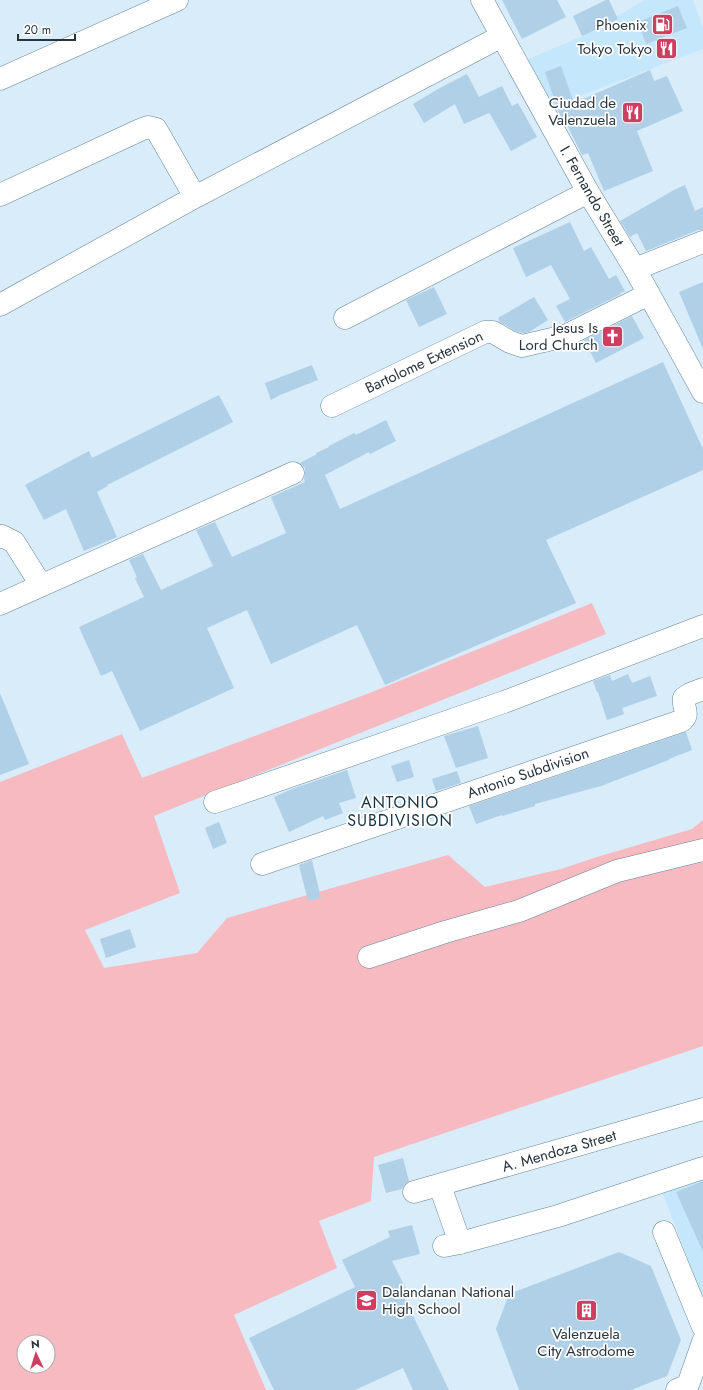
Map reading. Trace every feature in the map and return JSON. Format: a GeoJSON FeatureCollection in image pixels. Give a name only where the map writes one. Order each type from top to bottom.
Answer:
{"type":"FeatureCollection","features":[{"type":"Feature","properties":{"kind":"street"},"geometry":{"type":"LineString","coordinates":[[0,79],[177,0]]}},
{"type":"Feature","properties":{"kind":"street","name":"I. Fernando Street"},"geometry":{"type":"LineString","coordinates":[[482,0],[588,192],[635,269],[703,392]]}},
{"type":"Feature","properties":{"kind":"street"},"geometry":{"type":"LineString","coordinates":[[0,305],[195,197],[502,36]]}},
{"type":"Feature","properties":{"kind":"street"},"geometry":{"type":"LineString","coordinates":[[0,195],[148,127],[156,129],[195,197]]}},
{"type":"Feature","properties":{"kind":"street"},"geometry":{"type":"LineString","coordinates":[[345,318],[588,192]]}},
{"type":"Feature","properties":{"kind":"street"},"geometry":{"type":"LineString","coordinates":[[635,269],[703,242]]}},
{"type":"Feature","properties":{"kind":"street","name":"Bartolome Extension"},"geometry":{"type":"LineString","coordinates":[[332,406],[485,332],[493,332],[510,342],[522,346],[565,336],[649,294]]}},
{"type":"Feature","properties":{"kind":"street"},"geometry":{"type":"LineString","coordinates":[[0,604],[293,473]]}},
{"type":"Feature","properties":{"kind":"street"},"geometry":{"type":"LineString","coordinates":[[0,537],[2,536],[14,542],[41,585]]}},
{"type":"Feature","properties":{"kind":"street"},"geometry":{"type":"LineString","coordinates":[[215,802],[504,702],[703,626]]}},
{"type":"Feature","properties":{"kind":"street","name":"Antonio Subdivision"},"geometry":{"type":"LineString","coordinates":[[262,864],[681,721],[686,717],[684,698],[703,689]]}},
{"type":"Feature","properties":{"kind":"street"},"geometry":{"type":"LineString","coordinates":[[369,957],[445,932],[519,911],[617,871],[703,850]]}},
{"type":"Feature","properties":{"kind":"street","name":"A. Mendoza Street"},"geometry":{"type":"LineString","coordinates":[[414,1192],[440,1186],[703,1109]]}},
{"type":"Feature","properties":{"kind":"street"},"geometry":{"type":"LineString","coordinates":[[440,1186],[452,1244],[558,1216],[703,1168]]}},
{"type":"Feature","properties":{"kind":"street"},"geometry":{"type":"LineString","coordinates":[[664,1232],[703,1327]]}},
{"type":"Feature","properties":{"kind":"street"},"geometry":{"type":"LineString","coordinates":[[677,1390],[688,1385],[703,1342]]}},
{"type":"Feature","properties":{"kind":"shaded area"},"geometry":{"type":"Polygon","coordinates":[[[645,0],[693,0],[703,27],[703,49],[549,108],[522,62],[580,37],[645,0]]]}},
{"type":"Feature","properties":{"kind":"shaded area"},"geometry":{"type":"Polygon","coordinates":[[[592,603],[606,634],[154,816],[180,893],[85,930],[104,968],[197,953],[227,918],[448,855],[485,887],[561,869],[692,829],[703,820],[703,1046],[374,1157],[371,1201],[319,1221],[337,1268],[234,1315],[266,1390],[0,1390],[0,782],[122,734],[142,778],[367,694],[592,603]]]}},
{"type":"Feature","properties":{"kind":"shaded area"},"geometry":{"type":"Polygon","coordinates":[[[703,1176],[703,1299],[662,1191],[703,1176]]]}},
{"type":"Feature","properties":{"kind":"building"},"geometry":{"type":"Polygon","coordinates":[[[502,0],[557,0],[566,17],[522,39],[502,0]]]}},
{"type":"Feature","properties":{"kind":"building"},"geometry":{"type":"Polygon","coordinates":[[[606,0],[609,0],[618,19],[582,36],[573,16],[606,0]]]}},
{"type":"Feature","properties":{"kind":"building","name":"Phoenix"},"geometry":{"type":"Polygon","coordinates":[[[678,6],[687,28],[646,44],[638,22],[678,6]]]}},
{"type":"Feature","properties":{"kind":"building"},"geometry":{"type":"Polygon","coordinates":[[[561,66],[574,103],[650,70],[654,81],[667,76],[683,111],[637,131],[653,171],[604,191],[588,153],[582,155],[564,119],[563,120],[560,116],[545,72],[561,66]]]}},
{"type":"Feature","properties":{"kind":"building"},"geometry":{"type":"Polygon","coordinates":[[[467,74],[479,97],[502,86],[512,106],[518,103],[537,137],[511,151],[489,113],[464,124],[455,104],[424,123],[413,104],[467,74]]]}},
{"type":"Feature","properties":{"kind":"building"},"geometry":{"type":"Polygon","coordinates":[[[685,185],[695,211],[703,207],[703,230],[698,230],[646,251],[637,233],[630,237],[620,221],[685,185]]]}},
{"type":"Feature","properties":{"kind":"building"},"geometry":{"type":"Polygon","coordinates":[[[570,222],[584,251],[591,247],[609,279],[616,275],[625,291],[565,322],[556,306],[570,299],[551,265],[526,277],[513,248],[570,222]]]}},
{"type":"Feature","properties":{"kind":"building"},"geometry":{"type":"Polygon","coordinates":[[[703,282],[703,349],[679,292],[703,282]]]}},
{"type":"Feature","properties":{"kind":"building"},"geometry":{"type":"Polygon","coordinates":[[[434,287],[447,314],[419,327],[406,300],[434,287]]]}},
{"type":"Feature","properties":{"kind":"building"},"geometry":{"type":"Polygon","coordinates":[[[534,297],[548,320],[529,332],[523,333],[515,331],[500,322],[498,318],[534,297]]]}},
{"type":"Feature","properties":{"kind":"building","name":"Jesus Is Lord Church"},"geometry":{"type":"Polygon","coordinates":[[[632,316],[644,338],[596,363],[584,340],[632,316]]]}},
{"type":"Feature","properties":{"kind":"building"},"geometry":{"type":"Polygon","coordinates":[[[663,362],[703,449],[703,470],[546,540],[576,603],[385,685],[357,625],[271,664],[247,610],[207,628],[234,688],[140,731],[112,671],[101,676],[79,627],[144,597],[135,578],[137,577],[129,560],[143,554],[161,590],[213,566],[196,530],[215,522],[232,557],[286,533],[271,497],[305,482],[305,468],[300,463],[317,454],[316,453],[354,433],[356,435],[386,420],[396,441],[370,454],[369,452],[325,475],[340,509],[663,362]]]}},
{"type":"Feature","properties":{"kind":"building"},"geometry":{"type":"Polygon","coordinates":[[[312,365],[318,380],[271,400],[265,383],[312,365]]]}},
{"type":"Feature","properties":{"kind":"building"},"geometry":{"type":"Polygon","coordinates":[[[219,395],[233,422],[107,485],[108,486],[97,492],[117,537],[84,551],[66,509],[44,520],[25,485],[89,451],[92,458],[219,395]]]}},
{"type":"Feature","properties":{"kind":"building"},"geometry":{"type":"Polygon","coordinates":[[[628,674],[632,683],[650,676],[657,696],[622,708],[624,714],[607,720],[593,681],[610,675],[612,681],[628,674]]]}},
{"type":"Feature","properties":{"kind":"building"},"geometry":{"type":"Polygon","coordinates":[[[0,693],[29,764],[0,775],[0,693]]]}},
{"type":"Feature","properties":{"kind":"building"},"geometry":{"type":"Polygon","coordinates":[[[478,726],[488,758],[456,768],[444,736],[478,726]]]}},
{"type":"Feature","properties":{"kind":"building"},"geometry":{"type":"Polygon","coordinates":[[[686,732],[692,750],[601,786],[535,804],[535,806],[476,824],[469,806],[686,732]]]}},
{"type":"Feature","properties":{"kind":"building"},"geometry":{"type":"Polygon","coordinates":[[[409,760],[414,777],[397,782],[391,766],[409,760]]]}},
{"type":"Feature","properties":{"kind":"building"},"geometry":{"type":"Polygon","coordinates":[[[347,770],[356,798],[339,803],[343,813],[325,820],[323,816],[289,832],[274,797],[292,789],[347,770]]]}},
{"type":"Feature","properties":{"kind":"building"},"geometry":{"type":"Polygon","coordinates":[[[457,771],[461,783],[436,791],[432,779],[457,771]]]}},
{"type":"Feature","properties":{"kind":"building"},"geometry":{"type":"Polygon","coordinates":[[[219,822],[227,843],[213,849],[205,828],[219,822]]]}},
{"type":"Feature","properties":{"kind":"building"},"geometry":{"type":"Polygon","coordinates":[[[312,860],[321,898],[308,901],[299,865],[312,860]]]}},
{"type":"Feature","properties":{"kind":"building"},"geometry":{"type":"Polygon","coordinates":[[[130,929],[136,947],[106,958],[100,939],[130,929]]]}},
{"type":"Feature","properties":{"kind":"building"},"geometry":{"type":"Polygon","coordinates":[[[403,1158],[409,1181],[402,1189],[386,1193],[378,1165],[403,1158]]]}},
{"type":"Feature","properties":{"kind":"building"},"geometry":{"type":"Polygon","coordinates":[[[703,1181],[703,1252],[676,1192],[703,1181]]]}},
{"type":"Feature","properties":{"kind":"building","name":"Dalandanan National High School"},"geometry":{"type":"Polygon","coordinates":[[[412,1225],[420,1254],[392,1261],[407,1291],[402,1293],[449,1390],[413,1390],[403,1368],[355,1390],[274,1390],[249,1338],[355,1287],[342,1260],[390,1237],[388,1231],[412,1225]]]}},
{"type":"Feature","properties":{"kind":"building","name":"Valenzuela City Astrodome"},"geometry":{"type":"Polygon","coordinates":[[[619,1252],[651,1266],[681,1340],[667,1376],[631,1390],[519,1390],[496,1329],[509,1294],[619,1252]]]}},
{"type":"Feature","properties":{"kind":"place","name":"Phoenix"},"geometry":{"type":"Point","coordinates":[662,25]}},
{"type":"Feature","properties":{"kind":"place","name":"Tokyo Tokyo"},"geometry":{"type":"Point","coordinates":[667,49]}},
{"type":"Feature","properties":{"kind":"place","name":"Ciudad de Valenzuela"},"geometry":{"type":"Point","coordinates":[632,112]}},
{"type":"Feature","properties":{"kind":"place","name":"Jesus Is Lord Church"},"geometry":{"type":"Point","coordinates":[613,337]}},
{"type":"Feature","properties":{"kind":"place","name":"Dalandanan National High School"},"geometry":{"type":"Point","coordinates":[367,1301]}},
{"type":"Feature","properties":{"kind":"place","name":"Valenzuela City Astrodome"},"geometry":{"type":"Point","coordinates":[586,1311]}},
{"type":"Feature","properties":{"kind":"district","name":"ANTONIO SUBDIVISION"},"geometry":{"type":"Point","coordinates":[400,811]}}]}
